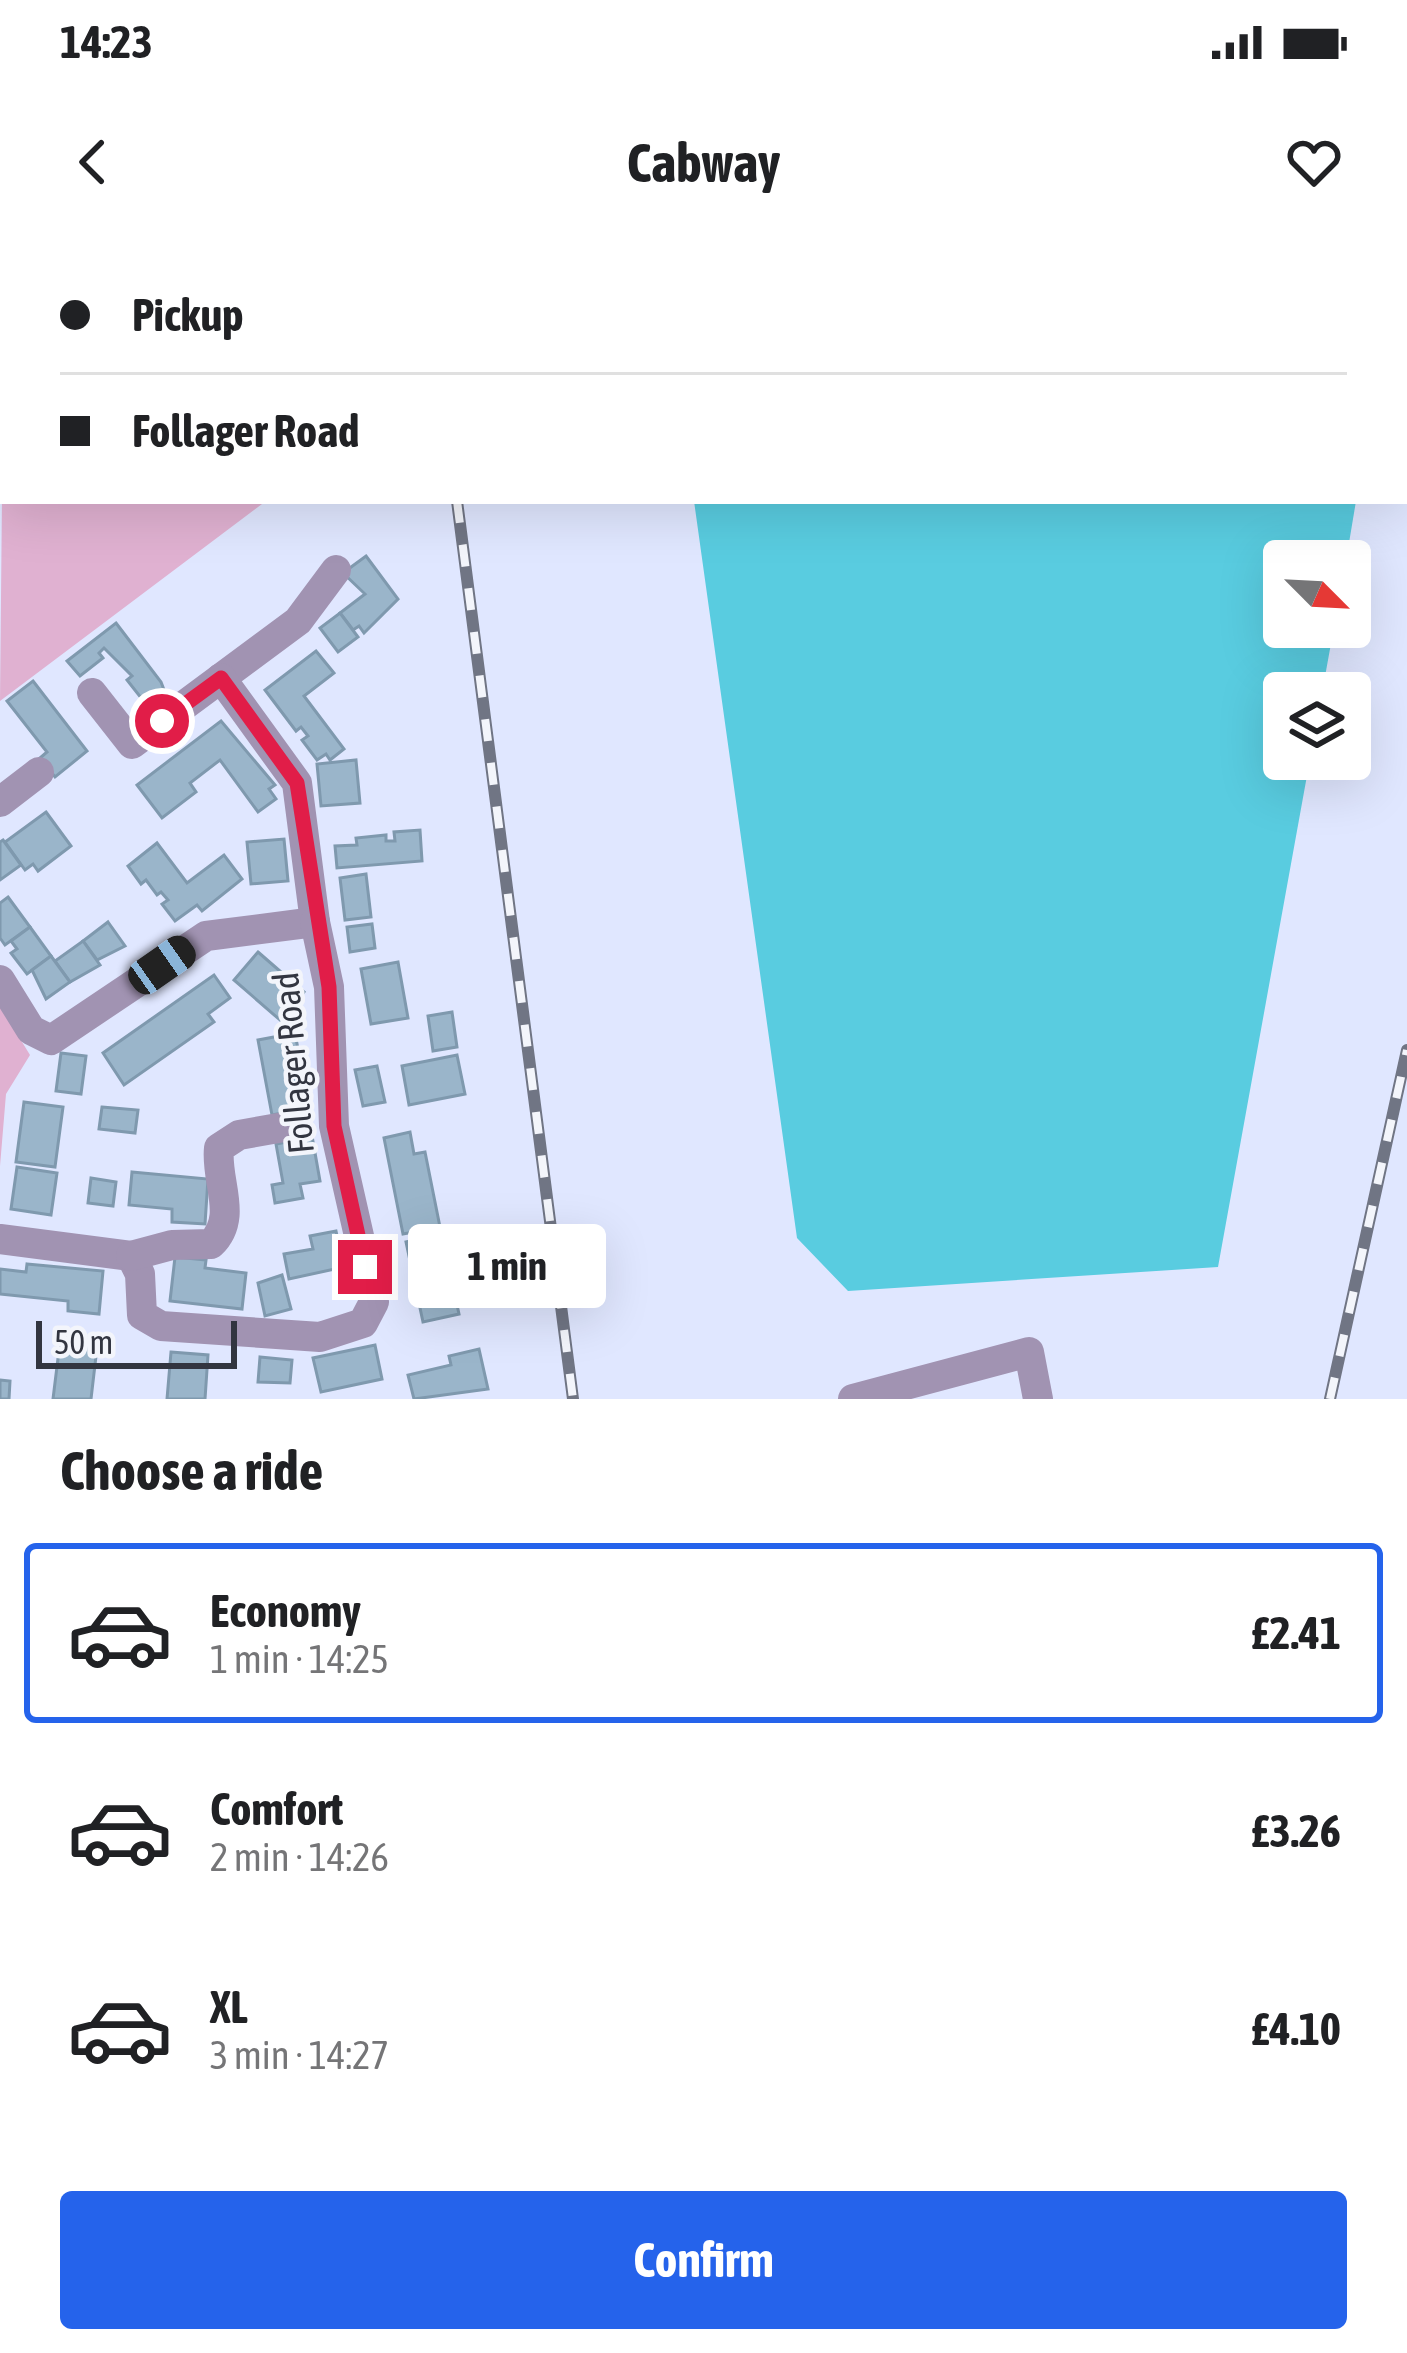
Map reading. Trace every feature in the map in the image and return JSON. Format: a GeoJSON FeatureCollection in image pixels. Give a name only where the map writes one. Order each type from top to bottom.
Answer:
{"type":"FeatureCollection","features":[{"type":"Feature","properties":{"kind":"street"},"geometry":{"type":"LineString","coordinates":[[92,693],[132,744],[298,621],[336,570]]}},
{"type":"Feature","properties":{"kind":"street","name":"Follager Road"},"geometry":{"type":"LineString","coordinates":[[131,1256],[140,1274],[142,1316],[161,1326],[320,1337],[363,1323],[374,1302],[334,1119],[329,987],[315,922],[297,783],[221,678]]}},
{"type":"Feature","properties":{"kind":"street"},"geometry":{"type":"LineString","coordinates":[[0,802],[39,772]]}},
{"type":"Feature","properties":{"kind":"street","name":"Follager Road"},"geometry":{"type":"LineString","coordinates":[[0,980],[31,1030],[51,1040],[206,936],[315,922]]}},
{"type":"Feature","properties":{"kind":"street"},"geometry":{"type":"LineString","coordinates":[[0,1239],[131,1256],[172,1245],[211,1244],[220,1235],[226,1212],[219,1148],[239,1135],[334,1119]]}},
{"type":"Feature","properties":{"kind":"street"},"geometry":{"type":"LineString","coordinates":[[853,1399],[1030,1352],[1038,1399]]}},
{"type":"Feature","properties":{"kind":"shaded area"},"geometry":{"type":"Polygon","coordinates":[[[2,504],[262,504],[0,701],[2,504]]]}},
{"type":"Feature","properties":{"kind":"shaded area"},"geometry":{"type":"Polygon","coordinates":[[[0,1006],[30,1055],[6,1094],[0,1166],[0,1006]]]}},
{"type":"Feature","properties":{"kind":"water"},"geometry":{"type":"Polygon","coordinates":[[[694,504],[1356,504],[1350,540],[1263,540],[1263,648],[1330,648],[1326,672],[1263,672],[1263,780],[1306,780],[1218,1267],[848,1291],[797,1238],[694,504]]]}},
{"type":"Feature","properties":{"kind":"building"},"geometry":{"type":"Polygon","coordinates":[[[366,556],[398,599],[364,633],[359,626],[353,630],[340,613],[365,594],[343,573],[366,556]]]}},
{"type":"Feature","properties":{"kind":"building"},"geometry":{"type":"Polygon","coordinates":[[[340,613],[358,637],[338,652],[320,628],[340,613]]]}},
{"type":"Feature","properties":{"kind":"building"},"geometry":{"type":"Polygon","coordinates":[[[116,623],[161,682],[166,695],[149,708],[127,680],[132,676],[104,648],[99,653],[103,658],[80,676],[67,661],[116,623]]]}},
{"type":"Feature","properties":{"kind":"building"},"geometry":{"type":"Polygon","coordinates":[[[316,651],[334,673],[304,696],[344,749],[330,760],[326,754],[317,760],[302,740],[308,736],[301,727],[296,731],[265,690],[316,651]]]}},
{"type":"Feature","properties":{"kind":"building"},"geometry":{"type":"Polygon","coordinates":[[[33,681],[87,751],[55,777],[40,758],[47,752],[7,701],[33,681]]]}},
{"type":"Feature","properties":{"kind":"building"},"geometry":{"type":"Polygon","coordinates":[[[221,721],[275,785],[269,789],[276,799],[258,812],[220,760],[190,783],[196,792],[162,818],[137,785],[221,721]]]}},
{"type":"Feature","properties":{"kind":"building"},"geometry":{"type":"Polygon","coordinates":[[[356,760],[360,803],[321,806],[317,764],[356,760]]]}},
{"type":"Feature","properties":{"kind":"building"},"geometry":{"type":"Polygon","coordinates":[[[46,812],[71,846],[38,871],[33,864],[25,870],[5,842],[46,812]]]}},
{"type":"Feature","properties":{"kind":"building"},"geometry":{"type":"Polygon","coordinates":[[[420,830],[422,861],[337,868],[335,846],[357,845],[356,838],[386,835],[386,841],[395,841],[394,832],[420,830]]]}},
{"type":"Feature","properties":{"kind":"building"},"geometry":{"type":"Polygon","coordinates":[[[284,839],[288,881],[251,884],[247,842],[284,839]]]}},
{"type":"Feature","properties":{"kind":"building"},"geometry":{"type":"Polygon","coordinates":[[[0,842],[21,865],[0,880],[0,842]]]}},
{"type":"Feature","properties":{"kind":"building"},"geometry":{"type":"Polygon","coordinates":[[[157,843],[187,883],[224,855],[242,879],[202,911],[197,905],[175,921],[162,904],[168,900],[161,892],[157,895],[146,880],[141,884],[128,866],[157,843]]]}},
{"type":"Feature","properties":{"kind":"building"},"geometry":{"type":"Polygon","coordinates":[[[366,874],[371,917],[345,920],[340,878],[366,874]]]}},
{"type":"Feature","properties":{"kind":"building"},"geometry":{"type":"Polygon","coordinates":[[[8,897],[30,927],[5,945],[0,938],[0,903],[8,897]]]}},
{"type":"Feature","properties":{"kind":"building"},"geometry":{"type":"Polygon","coordinates":[[[108,922],[125,946],[97,960],[83,941],[108,922]]]}},
{"type":"Feature","properties":{"kind":"building"},"geometry":{"type":"Polygon","coordinates":[[[372,924],[375,948],[350,952],[347,927],[372,924]]]}},
{"type":"Feature","properties":{"kind":"building"},"geometry":{"type":"Polygon","coordinates":[[[30,927],[51,956],[27,974],[11,953],[17,949],[11,941],[30,927]]]}},
{"type":"Feature","properties":{"kind":"building"},"geometry":{"type":"Polygon","coordinates":[[[83,941],[100,965],[70,982],[55,961],[83,941]]]}},
{"type":"Feature","properties":{"kind":"building"},"geometry":{"type":"Polygon","coordinates":[[[258,952],[304,992],[280,1020],[234,980],[258,952]]]}},
{"type":"Feature","properties":{"kind":"building"},"geometry":{"type":"Polygon","coordinates":[[[51,956],[70,982],[46,999],[32,970],[51,956]]]}},
{"type":"Feature","properties":{"kind":"building"},"geometry":{"type":"Polygon","coordinates":[[[398,962],[408,1018],[371,1024],[361,969],[398,962]]]}},
{"type":"Feature","properties":{"kind":"building"},"geometry":{"type":"Polygon","coordinates":[[[214,975],[230,998],[208,1014],[214,1022],[124,1085],[103,1053],[214,975]]]}},
{"type":"Feature","properties":{"kind":"building"},"geometry":{"type":"Polygon","coordinates":[[[452,1012],[457,1047],[433,1051],[428,1016],[452,1012]]]}},
{"type":"Feature","properties":{"kind":"building"},"geometry":{"type":"Polygon","coordinates":[[[295,1033],[309,1108],[300,1110],[305,1138],[312,1136],[320,1181],[300,1184],[303,1198],[275,1203],[272,1185],[283,1183],[276,1144],[287,1142],[282,1113],[272,1115],[258,1040],[295,1033]]]}},
{"type":"Feature","properties":{"kind":"building"},"geometry":{"type":"Polygon","coordinates":[[[61,1053],[86,1056],[81,1094],[56,1091],[61,1053]]]}},
{"type":"Feature","properties":{"kind":"building"},"geometry":{"type":"Polygon","coordinates":[[[457,1055],[465,1094],[409,1105],[402,1066],[457,1055]]]}},
{"type":"Feature","properties":{"kind":"building"},"geometry":{"type":"Polygon","coordinates":[[[377,1066],[385,1102],[363,1106],[355,1070],[377,1066]]]}},
{"type":"Feature","properties":{"kind":"building"},"geometry":{"type":"Polygon","coordinates":[[[24,1102],[63,1107],[55,1167],[16,1162],[24,1102]]]}},
{"type":"Feature","properties":{"kind":"building"},"geometry":{"type":"Polygon","coordinates":[[[102,1107],[138,1110],[135,1133],[99,1129],[102,1107]]]}},
{"type":"Feature","properties":{"kind":"building"},"geometry":{"type":"Polygon","coordinates":[[[410,1132],[414,1154],[425,1152],[440,1227],[403,1234],[384,1138],[410,1132]]]}},
{"type":"Feature","properties":{"kind":"building"},"geometry":{"type":"Polygon","coordinates":[[[17,1167],[57,1173],[51,1215],[11,1209],[17,1167]]]}},
{"type":"Feature","properties":{"kind":"building"},"geometry":{"type":"Polygon","coordinates":[[[132,1172],[208,1179],[205,1224],[172,1222],[172,1209],[129,1205],[132,1172]]]}},
{"type":"Feature","properties":{"kind":"building"},"geometry":{"type":"Polygon","coordinates":[[[91,1178],[116,1182],[113,1206],[88,1203],[91,1178]]]}},
{"type":"Feature","properties":{"kind":"building"},"geometry":{"type":"Polygon","coordinates":[[[336,1231],[344,1267],[289,1279],[284,1254],[313,1249],[310,1236],[336,1231]]]}},
{"type":"Feature","properties":{"kind":"building"},"geometry":{"type":"Polygon","coordinates":[[[442,1234],[459,1314],[423,1322],[406,1242],[442,1234]]]}},
{"type":"Feature","properties":{"kind":"building"},"geometry":{"type":"Polygon","coordinates":[[[175,1257],[206,1260],[205,1268],[246,1273],[242,1309],[170,1301],[175,1257]]]}},
{"type":"Feature","properties":{"kind":"building"},"geometry":{"type":"Polygon","coordinates":[[[27,1264],[103,1271],[99,1314],[68,1311],[68,1301],[0,1294],[0,1269],[26,1272],[27,1264]]]}},
{"type":"Feature","properties":{"kind":"building"},"geometry":{"type":"Polygon","coordinates":[[[282,1275],[291,1309],[265,1316],[258,1283],[282,1275]]]}},
{"type":"Feature","properties":{"kind":"building"},"geometry":{"type":"Polygon","coordinates":[[[61,1334],[98,1339],[91,1399],[53,1399],[61,1334]]]}},
{"type":"Feature","properties":{"kind":"building"},"geometry":{"type":"Polygon","coordinates":[[[375,1345],[382,1379],[321,1392],[313,1358],[375,1345]]]}},
{"type":"Feature","properties":{"kind":"building"},"geometry":{"type":"Polygon","coordinates":[[[479,1349],[488,1389],[414,1399],[408,1375],[451,1365],[449,1356],[479,1349]]]}},
{"type":"Feature","properties":{"kind":"building"},"geometry":{"type":"Polygon","coordinates":[[[171,1352],[208,1355],[205,1399],[167,1399],[171,1352]]]}},
{"type":"Feature","properties":{"kind":"building"},"geometry":{"type":"Polygon","coordinates":[[[260,1357],[292,1360],[290,1383],[258,1382],[260,1357]]]}},
{"type":"Feature","properties":{"kind":"building"},"geometry":{"type":"Polygon","coordinates":[[[0,1380],[10,1381],[9,1399],[0,1399],[0,1380]]]}},
{"type":"Feature","properties":{"kind":"railway"},"geometry":{"type":"LineString","coordinates":[[457,504],[573,1399]]}},
{"type":"Feature","properties":{"kind":"railway"},"geometry":{"type":"LineString","coordinates":[[1330,1399],[1407,1050]]}},
{"type":"Feature","properties":{"kind":"route"},"geometry":{"type":"LineString","coordinates":[[162,721],[221,678],[297,783],[315,922],[329,987],[334,1126],[365,1267]]}}]}
